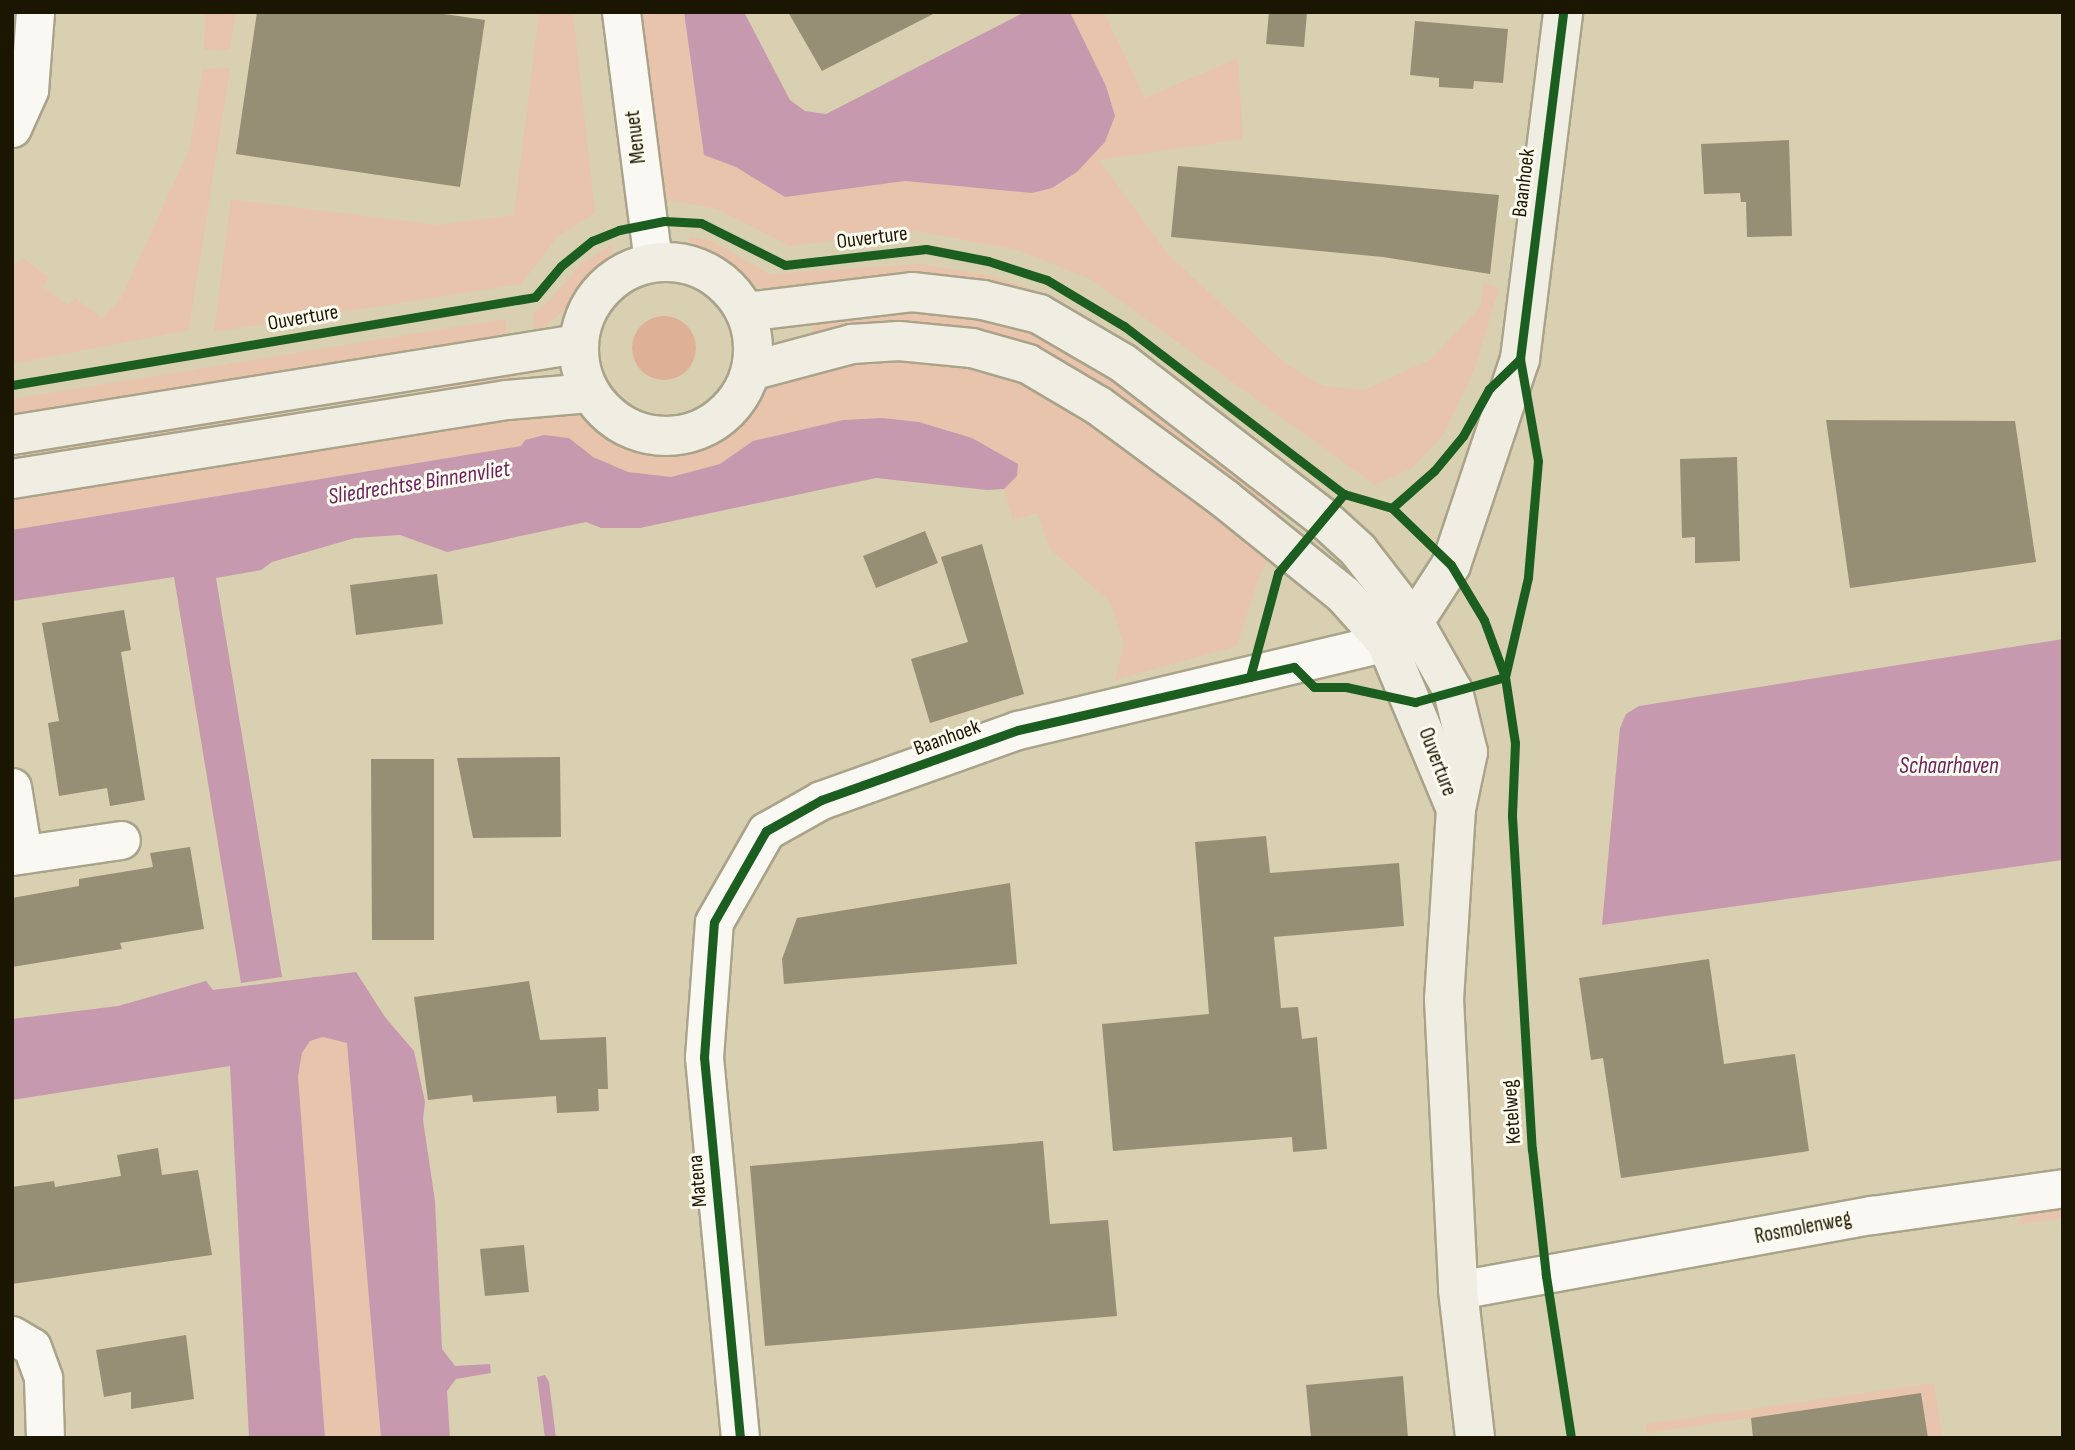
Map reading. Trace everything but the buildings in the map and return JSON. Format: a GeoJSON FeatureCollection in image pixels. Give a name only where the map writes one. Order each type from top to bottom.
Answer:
{"type":"FeatureCollection","features":[{"type":"Feature","properties":{"kind":"street"},"geometry":{"type":"LineString","coordinates":[[12,128],[29,90],[36,45],[34,12]]}},
{"type":"Feature","properties":{"kind":"street","name":"Menuet"},"geometry":{"type":"LineString","coordinates":[[621,12],[653,262]]}},
{"type":"Feature","properties":{"kind":"street","name":"Baanhoek"},"geometry":{"type":"LineString","coordinates":[[715,922],[766,831],[821,800],[1018,730],[1400,632],[1451,565],[1520,359],[1563,12]]}},
{"type":"Feature","properties":{"kind":"street"},"geometry":{"type":"LineString","coordinates":[[653,262],[677,262],[716,278],[745,312],[753,345],[751,371],[741,395],[724,415],[703,429],[678,436],[652,436],[628,428],[606,414],[590,393],[578,344],[581,322],[605,287],[622,273],[653,262]]}},
{"type":"Feature","properties":{"kind":"street","name":"Ouverture"},"geometry":{"type":"LineString","coordinates":[[745,312],[912,292],[983,300],[1039,314],[1123,363],[1322,517],[1358,550],[1400,632],[1456,809],[1444,999],[1458,1290]]}},
{"type":"Feature","properties":{"kind":"street","name":"Ouverture"},"geometry":{"type":"LineString","coordinates":[[751,371],[852,344],[899,341],[972,348],[1028,364],[1100,406],[1225,499],[1344,595],[1400,632]]}},
{"type":"Feature","properties":{"kind":"street"},"geometry":{"type":"LineString","coordinates":[[12,435],[578,344]]}},
{"type":"Feature","properties":{"kind":"street"},"geometry":{"type":"LineString","coordinates":[[12,479],[507,400],[590,393]]}},
{"type":"Feature","properties":{"kind":"street"},"geometry":{"type":"LineString","coordinates":[[12,787],[17,855],[121,840]]}},
{"type":"Feature","properties":{"kind":"street","name":"Matena"},"geometry":{"type":"LineString","coordinates":[[715,922],[704,1057],[740,1438]]}},
{"type":"Feature","properties":{"kind":"street","name":"Rosmolenweg"},"geometry":{"type":"LineString","coordinates":[[1458,1290],[1872,1215],[2063,1188]]}},
{"type":"Feature","properties":{"kind":"street"},"geometry":{"type":"LineString","coordinates":[[1458,1290],[1475,1438]]}},
{"type":"Feature","properties":{"kind":"street"},"geometry":{"type":"LineString","coordinates":[[12,1335],[32,1347],[43,1378],[45,1438]]}},
{"type":"Feature","properties":{"kind":"shaded area"},"geometry":{"type":"Polygon","coordinates":[[[205,12],[236,12],[230,50],[204,49],[205,12]]]}},
{"type":"Feature","properties":{"kind":"shaded area"},"geometry":{"type":"Polygon","coordinates":[[[539,12],[573,12],[595,213],[558,236],[521,284],[214,332],[231,199],[439,225],[514,215],[539,12]]]}},
{"type":"Feature","properties":{"kind":"shaded area"},"geometry":{"type":"Polygon","coordinates":[[[641,12],[684,12],[704,155],[736,167],[785,197],[905,181],[1032,193],[1106,86],[1070,12],[1104,12],[1145,98],[1238,58],[1243,139],[1099,160],[1167,253],[1286,364],[1323,386],[1365,390],[1431,359],[1481,306],[1483,283],[1499,288],[1475,368],[1444,434],[1412,468],[1375,485],[1092,280],[1018,250],[917,231],[790,246],[717,209],[667,200],[641,12]]]}},
{"type":"Feature","properties":{"kind":"shaded area"},"geometry":{"type":"Polygon","coordinates":[[[230,68],[189,330],[12,364],[12,264],[24,259],[49,277],[43,287],[68,305],[75,298],[102,318],[120,300],[190,148],[203,69],[230,68]]]}},
{"type":"Feature","properties":{"kind":"shaded area"},"geometry":{"type":"Polygon","coordinates":[[[690,236],[714,242],[769,274],[920,264],[992,276],[1031,289],[1098,323],[1321,488],[1315,498],[1077,325],[768,291],[739,279],[688,240],[690,236]]]}},
{"type":"Feature","properties":{"kind":"shaded area"},"geometry":{"type":"Polygon","coordinates":[[[610,246],[613,249],[602,269],[574,303],[536,333],[532,313],[546,304],[583,262],[610,246]]]}},
{"type":"Feature","properties":{"kind":"shaded area"},"geometry":{"type":"Polygon","coordinates":[[[892,306],[996,320],[1045,338],[1140,396],[1287,507],[1271,526],[1067,376],[813,339],[811,315],[892,306]]]}},
{"type":"Feature","properties":{"kind":"shaded area"},"geometry":{"type":"Polygon","coordinates":[[[664,316],[676,318],[687,325],[694,336],[694,360],[687,371],[676,378],[664,380],[652,378],[641,371],[634,360],[632,348],[634,336],[641,325],[652,318],[664,316]]]}},
{"type":"Feature","properties":{"kind":"shaded area"},"geometry":{"type":"Polygon","coordinates":[[[505,319],[508,341],[12,423],[12,399],[505,319]]]}},
{"type":"Feature","properties":{"kind":"shaded area"},"geometry":{"type":"Polygon","coordinates":[[[883,355],[987,369],[1033,387],[1076,411],[1271,554],[1260,574],[1237,646],[1115,680],[1124,645],[1110,602],[1050,549],[1038,513],[1013,520],[1004,489],[1017,476],[1017,464],[946,429],[881,418],[843,420],[753,441],[720,464],[671,477],[628,472],[593,457],[569,438],[525,440],[521,446],[12,530],[12,494],[541,406],[577,410],[639,443],[684,446],[706,440],[729,424],[763,386],[883,355]]]}},
{"type":"Feature","properties":{"kind":"shaded area"},"geometry":{"type":"Polygon","coordinates":[[[511,365],[514,388],[458,397],[408,381],[511,365]]]}},
{"type":"Feature","properties":{"kind":"shaded area"},"geometry":{"type":"Polygon","coordinates":[[[264,405],[218,436],[12,470],[12,446],[264,405]]]}},
{"type":"Feature","properties":{"kind":"shaded area"},"geometry":{"type":"Polygon","coordinates":[[[324,1037],[347,1042],[381,1438],[325,1438],[298,1076],[302,1053],[310,1041],[324,1037]]]}},
{"type":"Feature","properties":{"kind":"shaded area"},"geometry":{"type":"Polygon","coordinates":[[[2063,1207],[2063,1218],[2015,1225],[2026,1212],[2063,1207]]]}},
{"type":"Feature","properties":{"kind":"shaded area"},"geometry":{"type":"Polygon","coordinates":[[[1934,1383],[1942,1438],[1928,1438],[1921,1393],[1647,1433],[1646,1424],[1934,1383]]]}},
{"type":"Feature","properties":{"kind":"water"},"geometry":{"type":"Polygon","coordinates":[[[684,12],[744,12],[790,100],[805,111],[826,114],[1025,12],[1070,12],[1106,86],[1115,116],[1105,142],[1077,172],[1052,188],[1032,193],[905,181],[785,197],[736,167],[704,155],[684,12]]]}},
{"type":"Feature","properties":{"kind":"water","name":"Sliedrechtse Binnenvliet"},"geometry":{"type":"Polygon","coordinates":[[[882,418],[919,422],[972,438],[1018,464],[1017,476],[1004,489],[987,490],[876,478],[640,528],[601,528],[586,522],[447,552],[400,535],[355,538],[272,562],[261,570],[216,578],[282,977],[241,983],[174,577],[12,601],[12,530],[521,446],[525,440],[544,435],[569,438],[593,457],[628,472],[671,477],[720,464],[753,441],[843,420],[882,418]]]}},
{"type":"Feature","properties":{"kind":"water","name":"Schaarhaven"},"geometry":{"type":"Polygon","coordinates":[[[2063,639],[2063,860],[1602,925],[1620,728],[1626,714],[1639,706],[2063,639]]]}},
{"type":"Feature","properties":{"kind":"water"},"geometry":{"type":"Polygon","coordinates":[[[356,972],[385,1017],[414,1051],[425,1102],[423,1120],[435,1201],[442,1349],[455,1366],[490,1364],[491,1373],[456,1379],[447,1391],[450,1438],[381,1438],[347,1043],[323,1037],[310,1041],[302,1053],[298,1076],[325,1438],[249,1438],[230,1066],[12,1100],[12,1019],[118,1006],[206,981],[213,990],[356,972]]]}},
{"type":"Feature","properties":{"kind":"water"},"geometry":{"type":"Polygon","coordinates":[[[545,1375],[549,1382],[556,1438],[545,1438],[537,1377],[545,1375]]]}},
{"type":"Feature","properties":{"kind":"cycle path"},"geometry":{"type":"LineString","coordinates":[[740,1438],[704,1057],[714,922],[766,831],[821,800],[1018,730],[1294,667],[1314,687],[1346,687],[1415,702],[1505,677],[1528,577],[1538,461],[1520,359],[1563,12]]}},
{"type":"Feature","properties":{"kind":"cycle path","name":"Ketelweg"},"geometry":{"type":"LineString","coordinates":[[12,385],[535,297],[561,266],[592,241],[619,230],[664,221],[701,223],[785,265],[926,249],[988,261],[1047,280],[1124,326],[1344,494],[1392,508],[1451,565],[1484,620],[1505,677],[1515,743],[1512,816],[1532,1149],[1546,1276],[1571,1438]]}},
{"type":"Feature","properties":{"kind":"cycle path"},"geometry":{"type":"LineString","coordinates":[[1392,508],[1434,471],[1463,436],[1489,389],[1520,359]]}},
{"type":"Feature","properties":{"kind":"cycle path"},"geometry":{"type":"LineString","coordinates":[[1250,677],[1278,573],[1344,494]]}}]}
